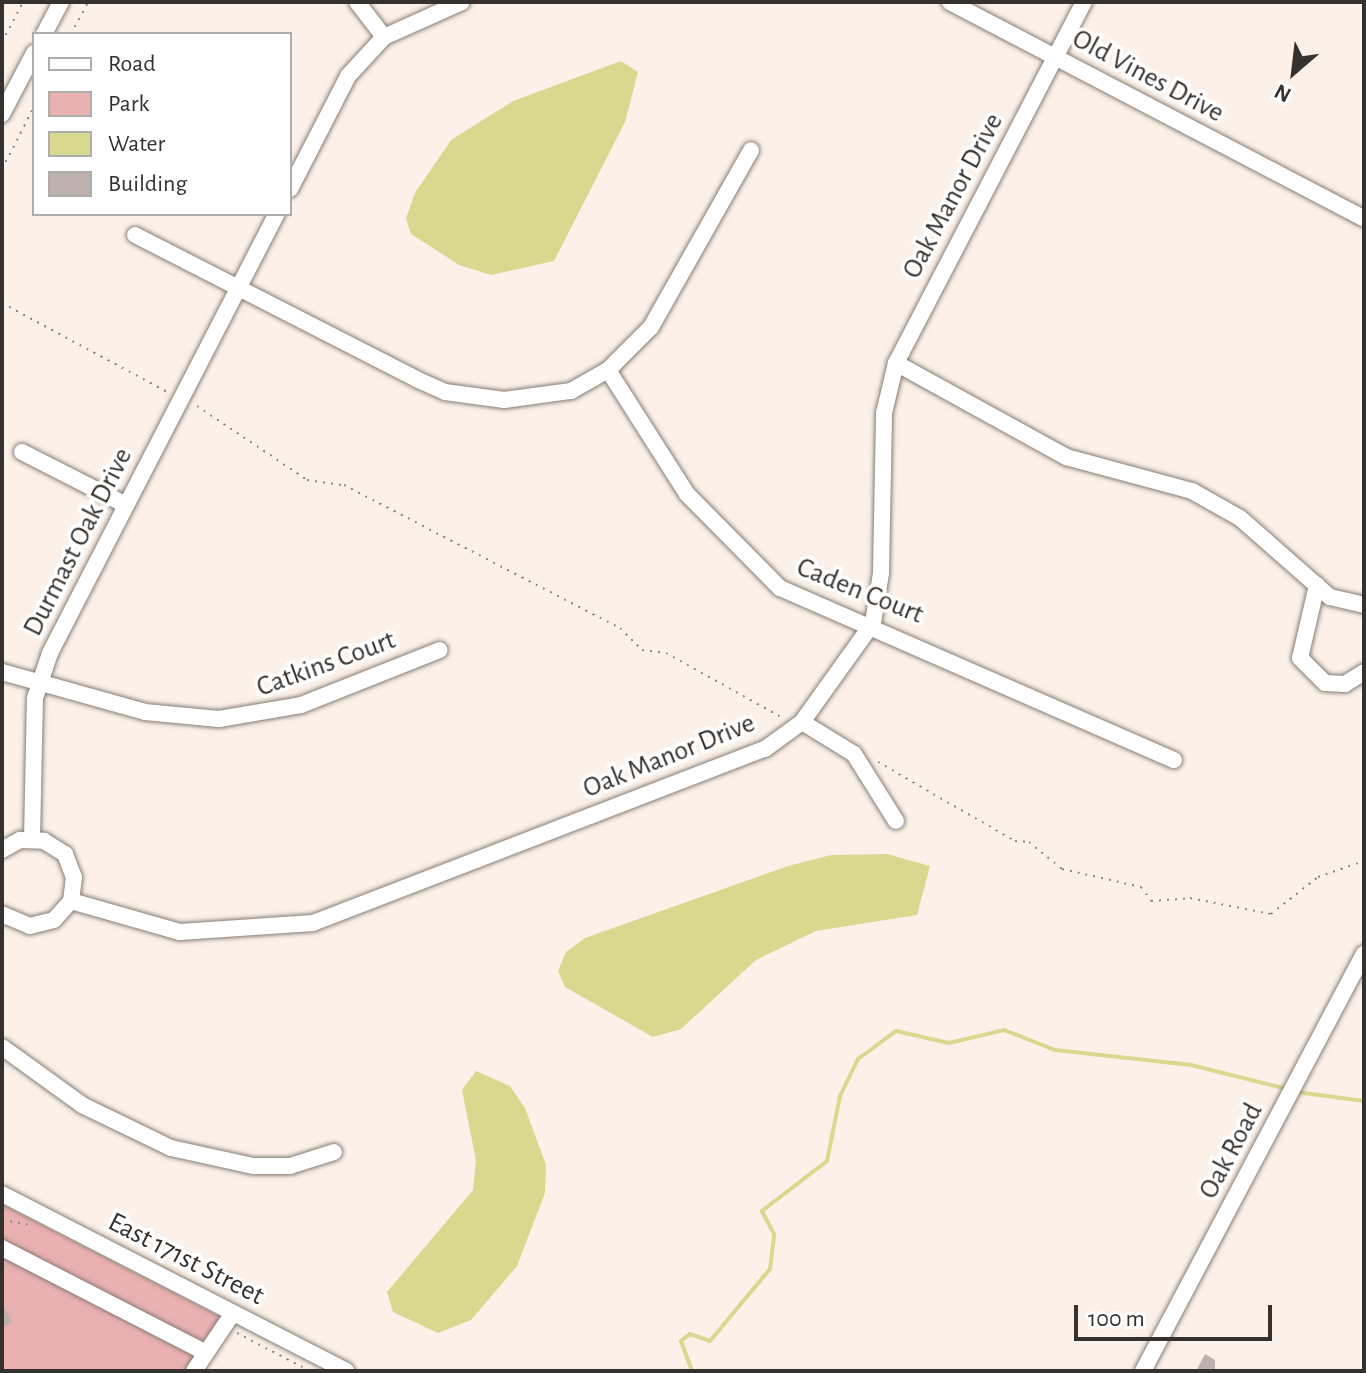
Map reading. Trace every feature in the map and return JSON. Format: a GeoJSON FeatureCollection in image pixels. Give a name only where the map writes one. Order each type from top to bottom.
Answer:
{"type":"FeatureCollection","features":[{"type":"Feature","properties":{"kind":"street"},"geometry":{"type":"LineString","coordinates":[[45,32],[61,2]]}},
{"type":"Feature","properties":{"kind":"street"},"geometry":{"type":"LineString","coordinates":[[357,2],[384,37]]}},
{"type":"Feature","properties":{"kind":"street"},"geometry":{"type":"LineString","coordinates":[[292,185],[348,76],[384,37],[462,2]]}},
{"type":"Feature","properties":{"kind":"street","name":"Old Vines Drive"},"geometry":{"type":"LineString","coordinates":[[950,2],[1364,218]]}},
{"type":"Feature","properties":{"kind":"street","name":"Oak Manor Drive"},"geometry":{"type":"LineString","coordinates":[[71,901],[180,932],[313,923],[765,749],[798,725],[873,623],[881,573],[884,413],[896,363],[1084,2]]}},
{"type":"Feature","properties":{"kind":"street"},"geometry":{"type":"LineString","coordinates":[[2,114],[32,57]]}},
{"type":"Feature","properties":{"kind":"street"},"geometry":{"type":"LineString","coordinates":[[135,235],[445,392],[504,400],[571,391],[608,370],[651,327],[751,150]]}},
{"type":"Feature","properties":{"kind":"street"},"geometry":{"type":"LineString","coordinates":[[239,288],[276,216]]}},
{"type":"Feature","properties":{"kind":"street","name":"Durmast Oak Drive"},"geometry":{"type":"LineString","coordinates":[[32,839],[31,742],[40,682],[126,505],[239,288]]}},
{"type":"Feature","properties":{"kind":"street"},"geometry":{"type":"LineString","coordinates":[[896,363],[1066,457],[1192,491],[1240,518],[1317,585],[1364,605]]}},
{"type":"Feature","properties":{"kind":"street","name":"Caden Court"},"geometry":{"type":"LineString","coordinates":[[608,370],[687,494],[730,543],[780,588],[873,623],[1174,760]]}},
{"type":"Feature","properties":{"kind":"street"},"geometry":{"type":"LineString","coordinates":[[22,452],[126,505]]}},
{"type":"Feature","properties":{"kind":"street"},"geometry":{"type":"LineString","coordinates":[[1317,585],[1300,658],[1325,683],[1345,684],[1364,672]]}},
{"type":"Feature","properties":{"kind":"street","name":"Catkins Court"},"geometry":{"type":"LineString","coordinates":[[2,672],[178,718],[266,716],[440,650]]}},
{"type":"Feature","properties":{"kind":"street"},"geometry":{"type":"LineString","coordinates":[[798,725],[854,754],[896,821]]}},
{"type":"Feature","properties":{"kind":"street"},"geometry":{"type":"LineString","coordinates":[[2,850],[32,839],[65,854],[74,877],[71,901],[42,924],[4,919]]}},
{"type":"Feature","properties":{"kind":"street","name":"Oak Road"},"geometry":{"type":"LineString","coordinates":[[1143,1371],[1364,954]]}},
{"type":"Feature","properties":{"kind":"street"},"geometry":{"type":"LineString","coordinates":[[2,1047],[82,1105],[171,1148],[253,1166],[290,1166],[334,1152]]}},
{"type":"Feature","properties":{"kind":"street","name":"East 171st Street"},"geometry":{"type":"LineString","coordinates":[[2,1194],[229,1320],[346,1371]]}},
{"type":"Feature","properties":{"kind":"street"},"geometry":{"type":"LineString","coordinates":[[2,1248],[206,1353]]}},
{"type":"Feature","properties":{"kind":"street"},"geometry":{"type":"LineString","coordinates":[[194,1371],[229,1320]]}},
{"type":"Feature","properties":{"kind":"path"},"geometry":{"type":"LineString","coordinates":[[2,42],[23,2]]}},
{"type":"Feature","properties":{"kind":"path"},"geometry":{"type":"LineString","coordinates":[[72,32],[88,2]]}},
{"type":"Feature","properties":{"kind":"path"},"geometry":{"type":"LineString","coordinates":[[2,169],[32,111]]}},
{"type":"Feature","properties":{"kind":"path"},"geometry":{"type":"LineString","coordinates":[[2,303],[230,422],[307,480],[344,485],[620,628],[642,650],[666,653],[775,709],[798,725]]}},
{"type":"Feature","properties":{"kind":"path"},"geometry":{"type":"LineString","coordinates":[[866,755],[1010,838],[1029,842],[1062,869],[1141,887],[1151,901],[1190,898],[1271,914],[1318,877],[1364,861]]}},
{"type":"Feature","properties":{"kind":"path"},"geometry":{"type":"LineString","coordinates":[[2,1220],[44,1232]]}},
{"type":"Feature","properties":{"kind":"path"},"geometry":{"type":"LineString","coordinates":[[229,1320],[310,1371]]}},
{"type":"Feature","properties":{"kind":"green space"},"geometry":{"type":"Polygon","coordinates":[[[2,1204],[225,1319],[198,1371],[2,1371],[2,1204]]]}},
{"type":"Feature","properties":{"kind":"water"},"geometry":{"type":"Polygon","coordinates":[[[621,61],[638,72],[625,122],[554,261],[491,275],[459,265],[411,234],[406,218],[415,193],[451,140],[513,101],[621,61]]]}},
{"type":"Feature","properties":{"kind":"water"},"geometry":{"type":"Polygon","coordinates":[[[887,854],[930,866],[917,915],[816,931],[756,960],[681,1029],[653,1037],[565,987],[558,971],[566,952],[585,938],[788,866],[831,855],[887,854]]]}},
{"type":"Feature","properties":{"kind":"water"},"geometry":{"type":"Polygon","coordinates":[[[476,1071],[510,1086],[525,1108],[546,1165],[545,1193],[517,1266],[471,1320],[438,1333],[393,1312],[387,1292],[473,1190],[476,1161],[462,1090],[476,1071]]]}},
{"type":"Feature","properties":{"kind":"building"},"geometry":{"type":"Polygon","coordinates":[[[2,1304],[12,1322],[2,1328],[2,1304]]]}},
{"type":"Feature","properties":{"kind":"building"},"geometry":{"type":"Polygon","coordinates":[[[1205,1354],[1215,1360],[1215,1371],[1196,1371],[1205,1354]]]}},
{"type":"Feature","properties":{"kind":"waterway"},"geometry":{"type":"LineString","coordinates":[[692,1371],[681,1341],[690,1334],[710,1341],[770,1269],[774,1234],[762,1211],[827,1161],[840,1096],[858,1059],[896,1031],[949,1043],[1004,1030],[1055,1050],[1191,1065],[1287,1089]]}},
{"type":"Feature","properties":{"kind":"waterway"},"geometry":{"type":"LineString","coordinates":[[1296,1092],[1364,1101]]}}]}
